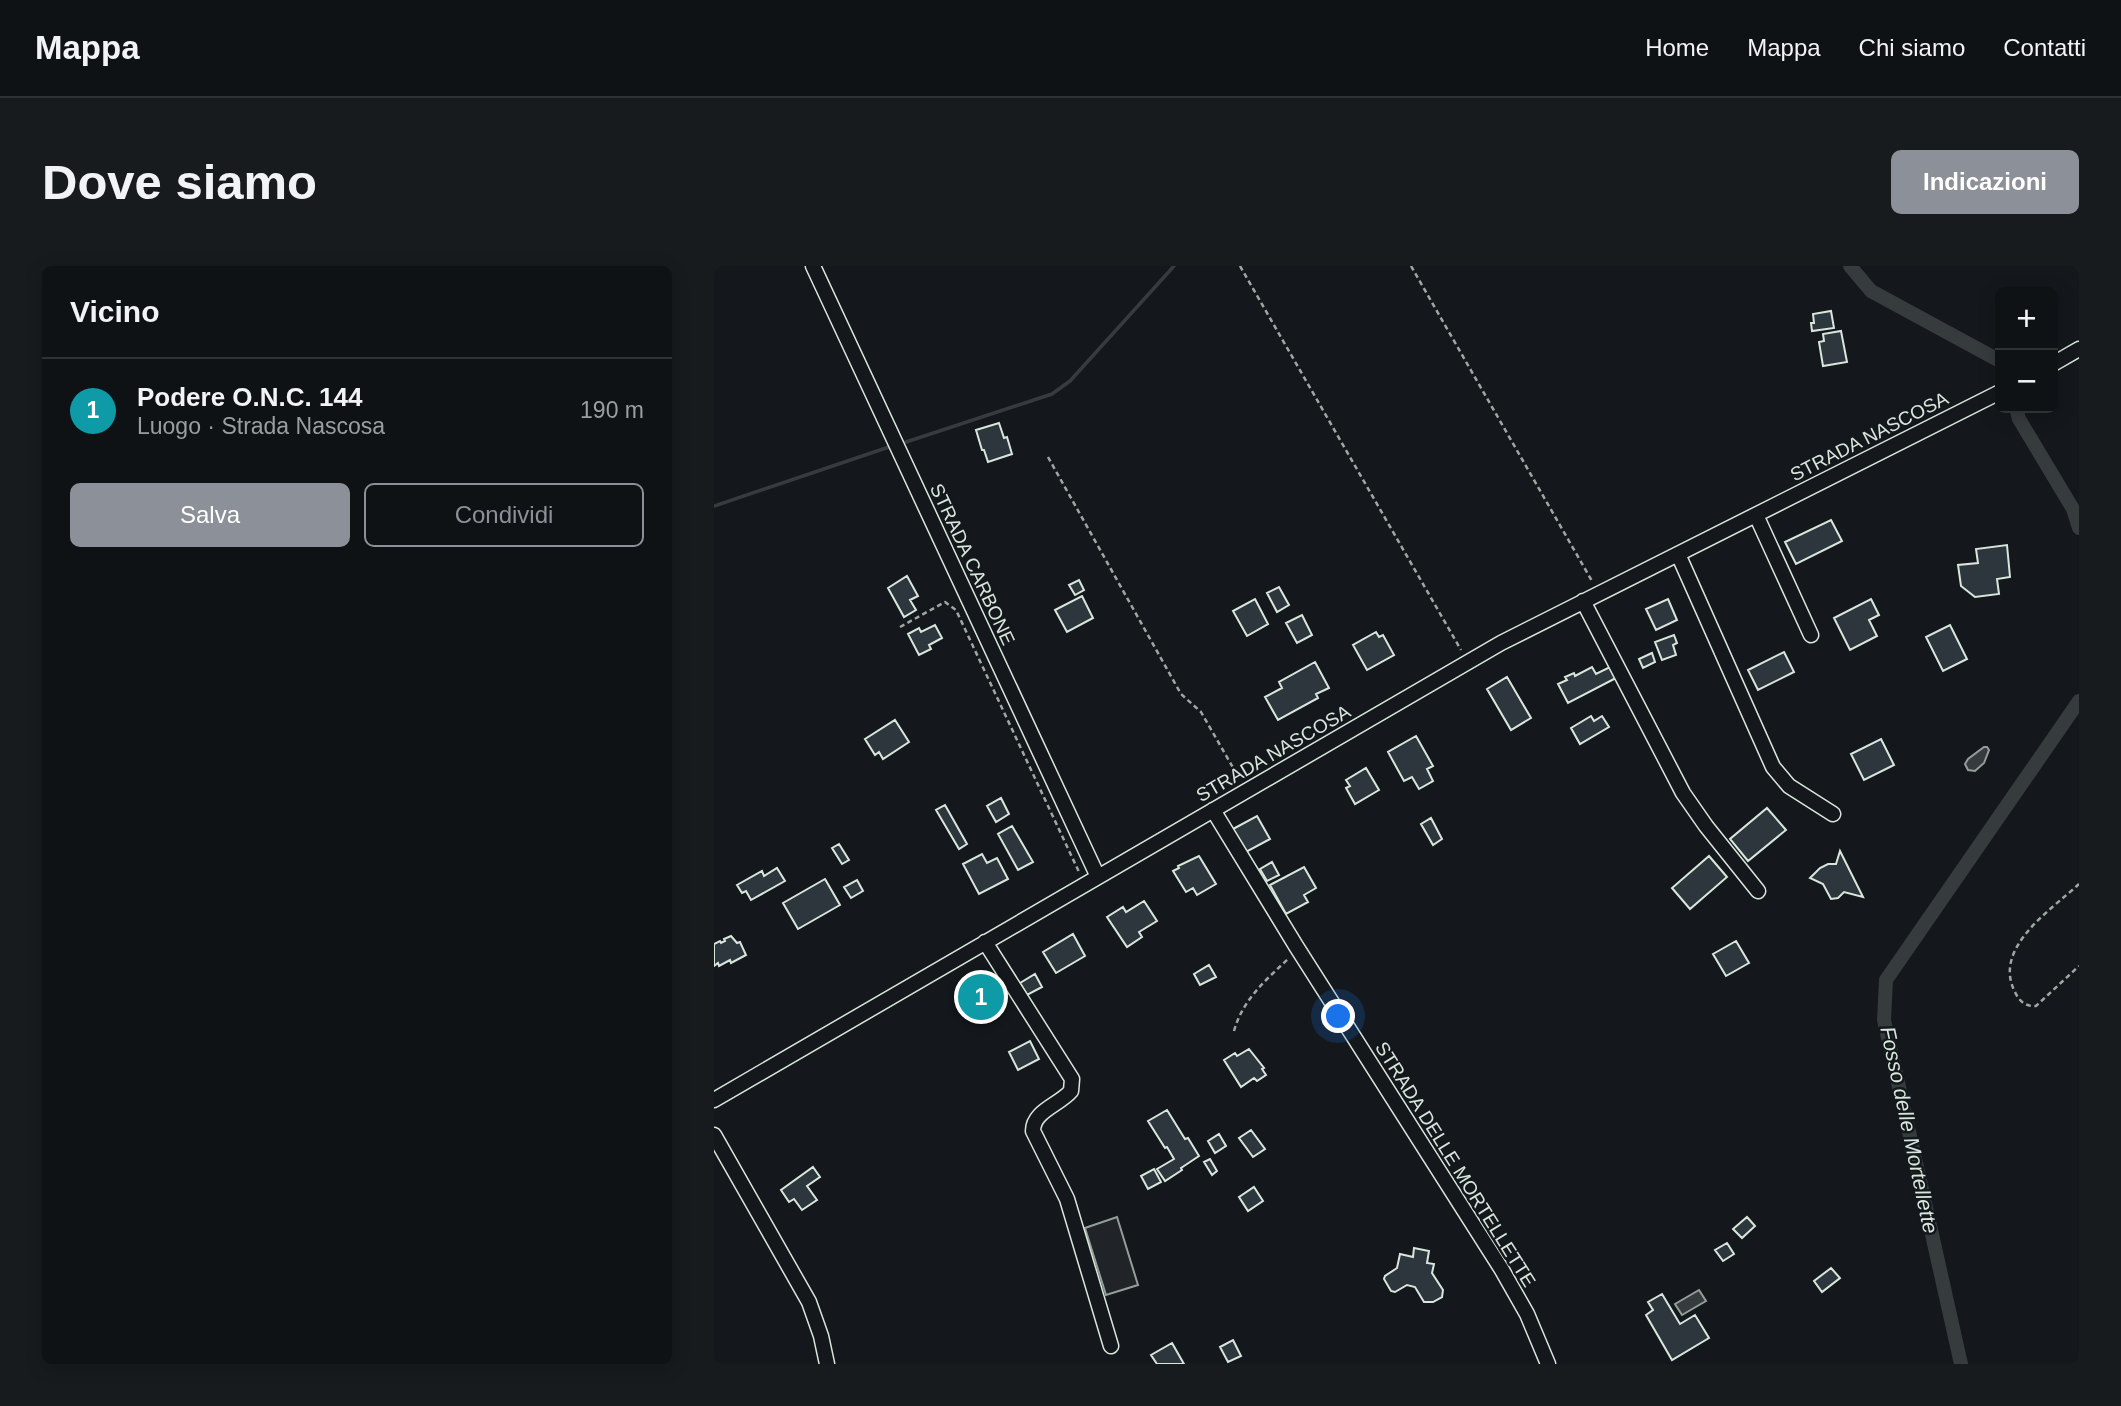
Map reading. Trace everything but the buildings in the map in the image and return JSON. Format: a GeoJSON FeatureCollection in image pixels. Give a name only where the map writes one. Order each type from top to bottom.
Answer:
{"type":"FeatureCollection","features":[{"type":"Feature","properties":{"kind":"street","name":"STRADA CARBONE"},"geometry":{"type":"LineString","coordinates":[[813,266],[1092,881]]}},
{"type":"Feature","properties":{"kind":"street"},"geometry":{"type":"LineString","coordinates":[[2058,361],[2079,349]]}},
{"type":"Feature","properties":{"kind":"street","name":"STRADA NASCOSA"},"geometry":{"type":"LineString","coordinates":[[714,1100],[1520,633],[1995,395]]}},
{"type":"Feature","properties":{"kind":"street"},"geometry":{"type":"LineString","coordinates":[[1756,514],[1811,635]]}},
{"type":"Feature","properties":{"kind":"street"},"geometry":{"type":"LineString","coordinates":[[1678,554],[1773,767],[1789,786],[1833,814]]}},
{"type":"Feature","properties":{"kind":"street"},"geometry":{"type":"LineString","coordinates":[[1583,601],[1683,793],[1758,891]]}},
{"type":"Feature","properties":{"kind":"street","name":"STRADA DELLE MORTELLETTE"},"geometry":{"type":"LineString","coordinates":[[1213,810],[1502,1270],[1527,1314],[1548,1364]]}},
{"type":"Feature","properties":{"kind":"street"},"geometry":{"type":"LineString","coordinates":[[985,942],[1073,1079],[1071,1091],[1040,1115],[1033,1125],[1033,1131],[1067,1199],[1111,1346]]}},
{"type":"Feature","properties":{"kind":"street"},"geometry":{"type":"LineString","coordinates":[[714,1135],[809,1302],[827,1364]]}},
{"type":"Feature","properties":{"kind":"path"},"geometry":{"type":"LineString","coordinates":[[1240,266],[1468,662]]}},
{"type":"Feature","properties":{"kind":"path"},"geometry":{"type":"LineString","coordinates":[[1410,266],[1599,593]]}},
{"type":"Feature","properties":{"kind":"path"},"geometry":{"type":"LineString","coordinates":[[1048,457],[1181,694],[1201,712],[1246,790]]}},
{"type":"Feature","properties":{"kind":"path"},"geometry":{"type":"LineString","coordinates":[[900,627],[945,602],[956,610],[1092,881]]}},
{"type":"Feature","properties":{"kind":"path"},"geometry":{"type":"LineString","coordinates":[[2079,884],[2022,936],[2014,951],[2009,969],[2010,979],[2022,1003],[2030,1007],[2036,1006],[2079,966]]}},
{"type":"Feature","properties":{"kind":"path"},"geometry":{"type":"LineString","coordinates":[[1234,1031],[1242,1009],[1251,995],[1290,958],[1296,946]]}},
{"type":"Feature","properties":{"kind":"shaded area"},"geometry":{"type":"Polygon","coordinates":[[[1984,747],[1989,750],[1984,763],[1975,771],[1968,770],[1965,764],[1968,759],[1984,747]]]}},
{"type":"Feature","properties":{"kind":"shaded area"},"geometry":{"type":"Polygon","coordinates":[[[1117,1217],[1138,1285],[1106,1295],[1085,1228],[1117,1217]]]}},
{"type":"Feature","properties":{"kind":"shaded area"},"geometry":{"type":"Polygon","coordinates":[[[1699,1290],[1706,1301],[1682,1315],[1675,1304],[1699,1290]]]}},
{"type":"Feature","properties":{"kind":"waterway"},"geometry":{"type":"LineString","coordinates":[[906,442],[1052,394],[1070,381],[1174,266]]}},
{"type":"Feature","properties":{"kind":"waterway","name":"Fosso delle Mortellette"},"geometry":{"type":"LineString","coordinates":[[1850,266],[1871,291],[1995,358]]}},
{"type":"Feature","properties":{"kind":"waterway","name":"Fosso delle Mortellette"},"geometry":{"type":"LineString","coordinates":[[2017,413],[2073,509],[2079,528]]}},
{"type":"Feature","properties":{"kind":"waterway"},"geometry":{"type":"LineString","coordinates":[[714,506],[889,447]]}},
{"type":"Feature","properties":{"kind":"waterway","name":"Fosso delle Mortellette"},"geometry":{"type":"LineString","coordinates":[[1961,1364],[1884,1020],[1886,980],[2079,701]]}},
{"type":"Feature","properties":{"kind":"place","name":"Podere O.N.C. 144"},"geometry":{"type":"Point","coordinates":[981,997]}}]}
